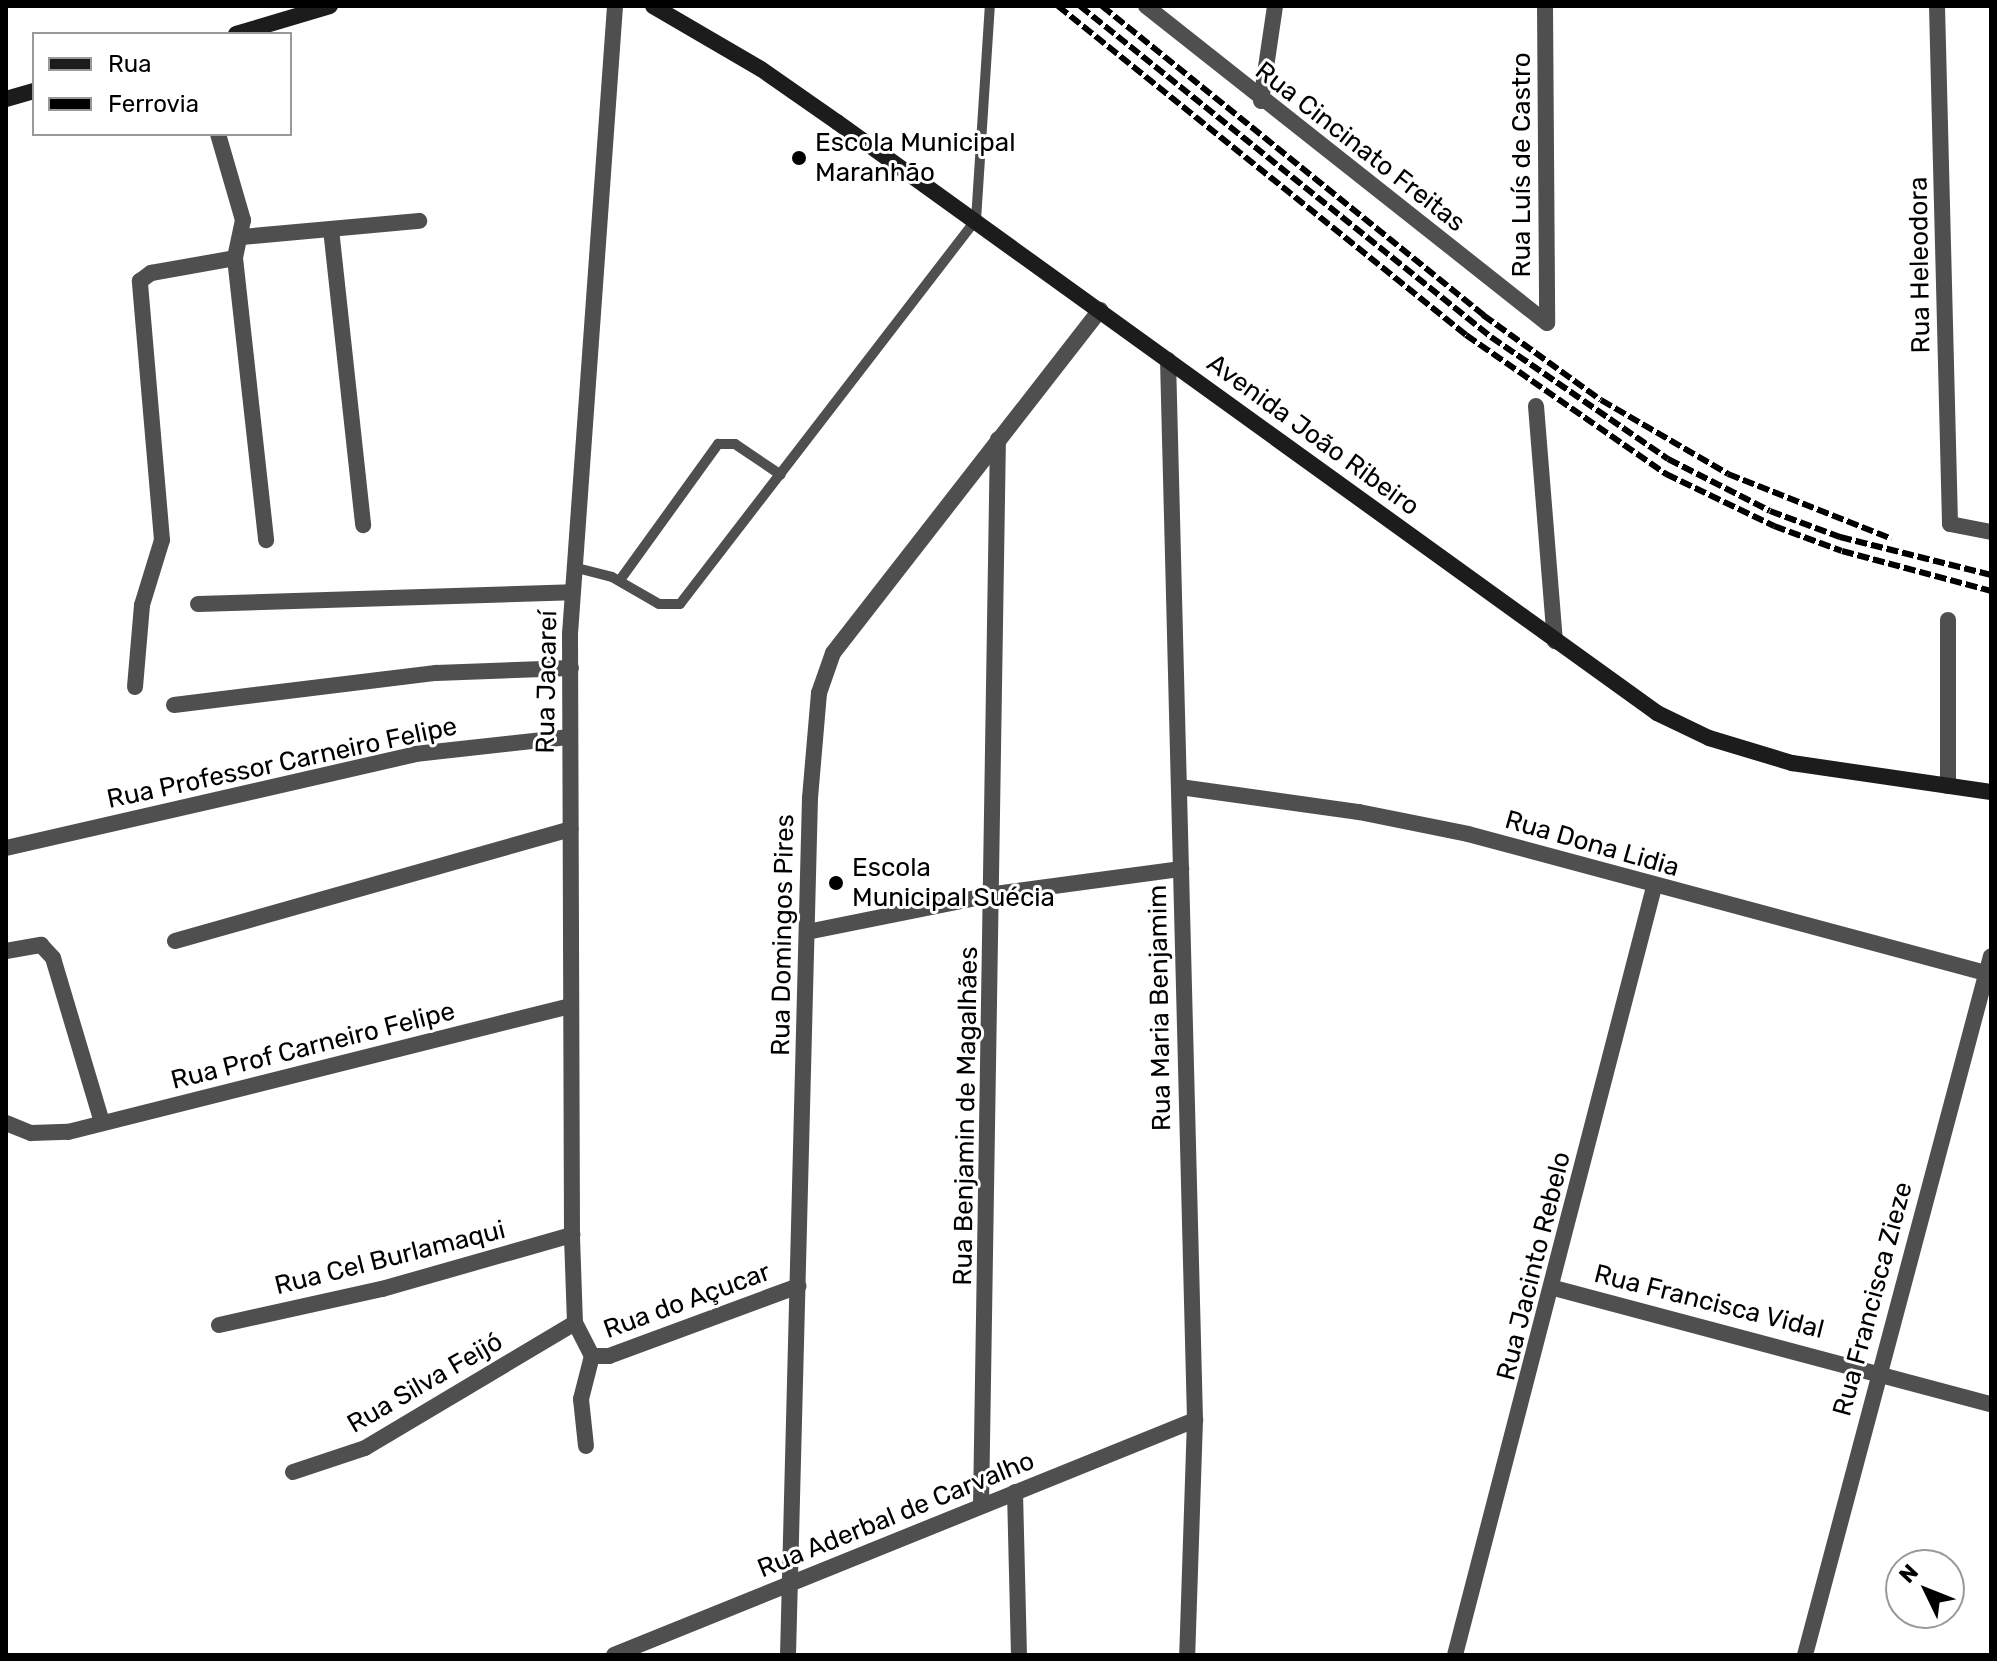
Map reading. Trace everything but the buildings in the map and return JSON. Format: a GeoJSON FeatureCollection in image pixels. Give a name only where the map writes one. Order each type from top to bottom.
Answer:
{"type":"FeatureCollection","features":[{"type":"Feature","properties":{"kind":"main road"},"geometry":{"type":"LineString","coordinates":[[243,32],[330,6]]}},
{"type":"Feature","properties":{"kind":"main road","name":"Avenida João Ribeiro"},"geometry":{"type":"LineString","coordinates":[[653,6],[761,69],[976,220],[1636,700],[1709,738],[1792,763],[1991,792]]}},
{"type":"Feature","properties":{"kind":"main road"},"geometry":{"type":"LineString","coordinates":[[6,99],[32,92]]}},
{"type":"Feature","properties":{"kind":"street","name":"Rua Jacareí"},"geometry":{"type":"LineString","coordinates":[[592,1356],[575,1323],[572,1235],[572,592],[615,6]]}},
{"type":"Feature","properties":{"kind":"street","name":"Rua Cincinato Freitas"},"geometry":{"type":"LineString","coordinates":[[1146,6],[1261,101],[1547,323]]}},
{"type":"Feature","properties":{"kind":"street"},"geometry":{"type":"LineString","coordinates":[[1261,101],[1275,6]]}},
{"type":"Feature","properties":{"kind":"street","name":"Rua Luís de Castro"},"geometry":{"type":"LineString","coordinates":[[1545,6],[1547,323]]}},
{"type":"Feature","properties":{"kind":"street","name":"Rua Heleodora"},"geometry":{"type":"LineString","coordinates":[[1937,6],[1950,524],[1991,532]]}},
{"type":"Feature","properties":{"kind":"street"},"geometry":{"type":"LineString","coordinates":[[219,136],[240,204],[242,237],[235,258],[266,540]]}},
{"type":"Feature","properties":{"kind":"street"},"geometry":{"type":"LineString","coordinates":[[242,237],[419,221]]}},
{"type":"Feature","properties":{"kind":"street"},"geometry":{"type":"LineString","coordinates":[[331,229],[363,525]]}},
{"type":"Feature","properties":{"kind":"street"},"geometry":{"type":"LineString","coordinates":[[135,687],[142,605],[162,540],[140,281],[151,273],[235,258]]}},
{"type":"Feature","properties":{"kind":"street","name":"Rua Domingos Pires"},"geometry":{"type":"LineString","coordinates":[[788,1655],[807,932],[818,708],[833,653],[1100,310]]}},
{"type":"Feature","properties":{"kind":"street","name":"Rua Maria Benjamim"},"geometry":{"type":"LineString","coordinates":[[1168,360],[1195,1420],[1187,1655]]}},
{"type":"Feature","properties":{"kind":"street"},"geometry":{"type":"LineString","coordinates":[[1536,406],[1555,641]]}},
{"type":"Feature","properties":{"kind":"street","name":"Rua Benjamin de Magalhães"},"geometry":{"type":"LineString","coordinates":[[981,1506],[995,894],[998,439]]}},
{"type":"Feature","properties":{"kind":"street"},"geometry":{"type":"LineString","coordinates":[[198,604],[451,592],[572,592]]}},
{"type":"Feature","properties":{"kind":"street"},"geometry":{"type":"LineString","coordinates":[[1948,620],[1948,786]]}},
{"type":"Feature","properties":{"kind":"street"},"geometry":{"type":"LineString","coordinates":[[174,705],[436,673],[571,668]]}},
{"type":"Feature","properties":{"kind":"street","name":"Rua Professor Carneiro Felipe"},"geometry":{"type":"LineString","coordinates":[[6,848],[415,754],[570,737]]}},
{"type":"Feature","properties":{"kind":"street","name":"Rua Dona Lidia"},"geometry":{"type":"LineString","coordinates":[[1180,787],[1407,821],[1986,973]]}},
{"type":"Feature","properties":{"kind":"street"},"geometry":{"type":"LineString","coordinates":[[175,941],[570,829]]}},
{"type":"Feature","properties":{"kind":"street"},"geometry":{"type":"LineString","coordinates":[[807,932],[995,894],[1181,869]]}},
{"type":"Feature","properties":{"kind":"street","name":"Rua Jacinto Rebelo"},"geometry":{"type":"LineString","coordinates":[[1455,1655],[1554,1288],[1654,887]]}},
{"type":"Feature","properties":{"kind":"street"},"geometry":{"type":"LineString","coordinates":[[6,951],[41,945],[53,958],[102,1122]]}},
{"type":"Feature","properties":{"kind":"street","name":"Rua Francisca Zieze"},"geometry":{"type":"LineString","coordinates":[[1805,1655],[1878,1371],[1991,956]]}},
{"type":"Feature","properties":{"kind":"street","name":"Rua Prof Carneiro Felipe"},"geometry":{"type":"LineString","coordinates":[[6,1123],[31,1133],[68,1132],[389,1055],[570,1006]]}},
{"type":"Feature","properties":{"kind":"street","name":"Rua Cel Burlamaqui"},"geometry":{"type":"LineString","coordinates":[[219,1325],[382,1289],[572,1235]]}},
{"type":"Feature","properties":{"kind":"street","name":"Rua do Açucar"},"geometry":{"type":"LineString","coordinates":[[592,1356],[609,1356],[798,1286]]}},
{"type":"Feature","properties":{"kind":"street","name":"Rua Francisca Vidal"},"geometry":{"type":"LineString","coordinates":[[1554,1288],[1878,1371],[1991,1404]]}},
{"type":"Feature","properties":{"kind":"street","name":"Rua Silva Feijó"},"geometry":{"type":"LineString","coordinates":[[293,1472],[365,1448],[575,1323]]}},
{"type":"Feature","properties":{"kind":"street"},"geometry":{"type":"LineString","coordinates":[[586,1446],[581,1399],[592,1356]]}},
{"type":"Feature","properties":{"kind":"street","name":"Rua Aderbal de Carvalho"},"geometry":{"type":"LineString","coordinates":[[614,1655],[1195,1420]]}},
{"type":"Feature","properties":{"kind":"street"},"geometry":{"type":"LineString","coordinates":[[1015,1492],[1019,1655]]}},
{"type":"Feature","properties":{"kind":"lane"},"geometry":{"type":"LineString","coordinates":[[573,567],[620,580],[659,604],[680,604],[976,220],[990,6]]}},
{"type":"Feature","properties":{"kind":"lane"},"geometry":{"type":"LineString","coordinates":[[620,580],[718,444],[735,444],[781,475]]}},
{"type":"Feature","properties":{"kind":"railway"},"geometry":{"type":"LineString","coordinates":[[1058,6],[1466,335],[1666,474],[1774,526],[1842,551],[1991,591]]}},
{"type":"Feature","properties":{"kind":"railway"},"geometry":{"type":"LineString","coordinates":[[1080,6],[1491,337],[1668,459],[1770,511],[1840,537],[1991,575]]}},
{"type":"Feature","properties":{"kind":"railway"},"geometry":{"type":"LineString","coordinates":[[1102,6],[1483,315],[1601,400],[1728,474],[1892,539]]}},
{"type":"Feature","properties":{"kind":"place","name":"Escola Municipal Maranhão"},"geometry":{"type":"Point","coordinates":[799,158]}},
{"type":"Feature","properties":{"kind":"place","name":"Escola Municipal Suécia"},"geometry":{"type":"Point","coordinates":[836,883]}}]}
